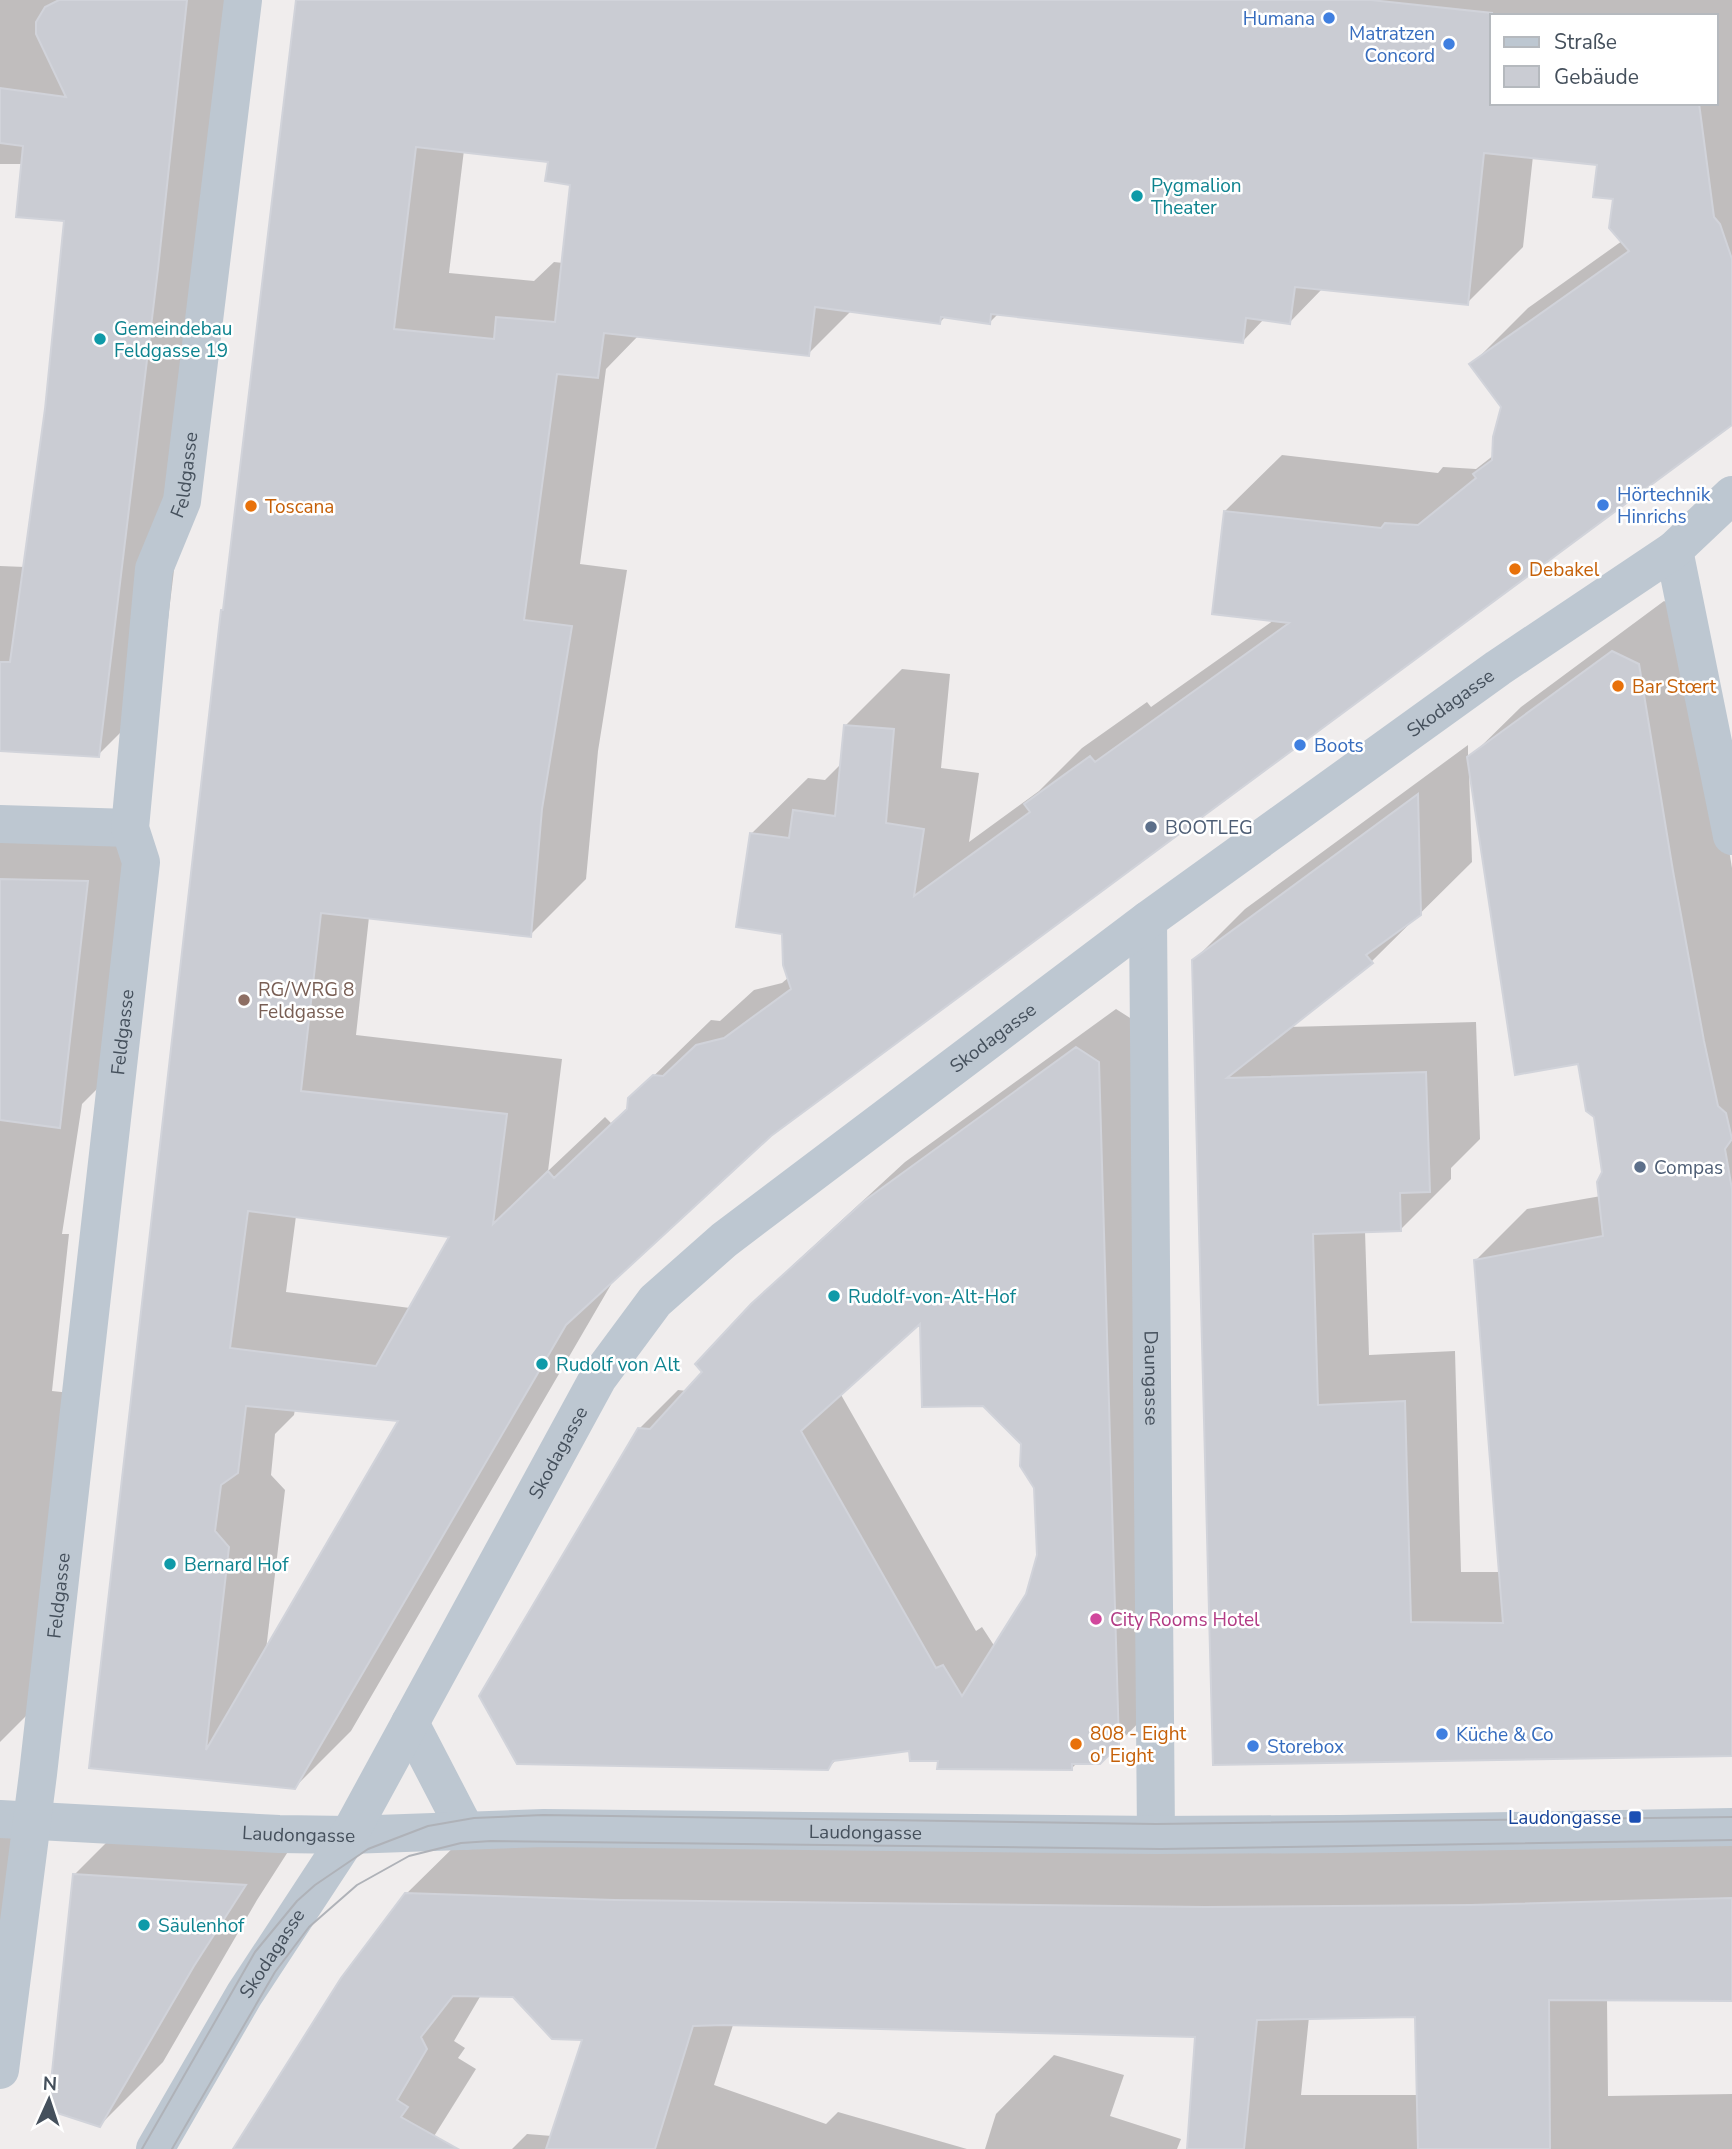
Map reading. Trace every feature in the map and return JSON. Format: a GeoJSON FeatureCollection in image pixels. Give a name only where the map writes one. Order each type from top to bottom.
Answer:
{"type":"FeatureCollection","features":[{"type":"Feature","properties":{"kind":"street","name":"Feldgasse"},"geometry":{"type":"LineString","coordinates":[[0,2070],[16,1820],[141,862],[130,828],[154,569],[182,501],[243,0]]}},
{"type":"Feature","properties":{"kind":"street","name":"Skodagasse"},"geometry":{"type":"LineString","coordinates":[[155,2149],[262,1965],[349,1835],[598,1378],[655,1301],[724,1240],[1148,920],[1498,668],[1674,550],[1732,495]]}},
{"type":"Feature","properties":{"kind":"street"},"geometry":{"type":"LineString","coordinates":[[1674,550],[1732,836]]}},
{"type":"Feature","properties":{"kind":"street"},"geometry":{"type":"LineString","coordinates":[[0,824],[130,828]]}},
{"type":"Feature","properties":{"kind":"street","name":"Daungasse"},"geometry":{"type":"LineString","coordinates":[[1148,920],[1156,1835]]}},
{"type":"Feature","properties":{"kind":"street"},"geometry":{"type":"LineString","coordinates":[[410,1723],[466,1831]]}},
{"type":"Feature","properties":{"kind":"street","name":"Laudongasse"},"geometry":{"type":"LineString","coordinates":[[16,1820],[279,1834],[349,1835],[544,1828],[1340,1835],[1732,1827]]}},
{"type":"Feature","properties":{"kind":"building"},"geometry":{"type":"Polygon","coordinates":[[[59,0],[187,0],[158,269],[99,757],[0,751],[0,662],[10,662],[45,409],[64,221],[16,217],[23,146],[0,143],[0,88],[66,97],[36,34],[36,22],[45,7],[59,0]]]}},
{"type":"Feature","properties":{"kind":"building"},"geometry":{"type":"Polygon","coordinates":[[[296,0],[1371,0],[1492,13],[1490,105],[1699,105],[1714,217],[1720,224],[1732,259],[1732,425],[771,1136],[566,1325],[295,1789],[89,1768],[221,610],[296,0]],[[416,147],[394,329],[494,339],[496,317],[555,322],[570,185],[545,181],[548,162],[416,147]],[[1484,153],[1468,305],[1295,287],[1290,324],[1246,318],[1243,343],[991,314],[990,324],[941,317],[940,324],[815,307],[809,356],[604,333],[598,378],[557,374],[524,620],[572,626],[542,809],[531,937],[321,913],[301,1091],[507,1114],[493,1224],[548,1171],[554,1178],[627,1109],[628,1098],[653,1075],[663,1076],[696,1045],[724,1038],[791,989],[783,965],[782,934],[736,927],[750,833],[789,838],[793,810],[835,816],[844,725],[894,729],[886,823],[924,829],[914,896],[1030,812],[1024,804],[1090,756],[1095,762],[1289,623],[1212,614],[1224,511],[1381,528],[1385,523],[1418,525],[1476,478],[1473,474],[1492,460],[1493,437],[1501,407],[1469,364],[1629,251],[1609,228],[1613,199],[1593,197],[1597,165],[1484,153]],[[248,1211],[230,1348],[376,1366],[449,1237],[248,1211]],[[246,1406],[238,1473],[221,1485],[215,1531],[229,1547],[206,1750],[398,1421],[246,1406]]]}},
{"type":"Feature","properties":{"kind":"building"},"geometry":{"type":"Polygon","coordinates":[[[1612,651],[1639,664],[1704,1041],[1718,1106],[1726,1113],[1732,1139],[1725,1149],[1732,1189],[1732,1756],[1213,1765],[1192,960],[1418,794],[1421,915],[1366,955],[1373,963],[1227,1078],[1426,1072],[1430,1192],[1400,1193],[1401,1231],[1313,1234],[1318,1405],[1405,1401],[1411,1622],[1503,1623],[1474,1260],[1603,1236],[1597,1182],[1602,1172],[1594,1117],[1586,1111],[1578,1064],[1515,1075],[1467,757],[1612,651]]]}},
{"type":"Feature","properties":{"kind":"building"},"geometry":{"type":"Polygon","coordinates":[[[0,879],[88,881],[60,1128],[0,1120],[0,879]]]}},
{"type":"Feature","properties":{"kind":"building"},"geometry":{"type":"Polygon","coordinates":[[[1076,1047],[1099,1062],[1119,1745],[1100,1764],[1072,1764],[1072,1770],[937,1769],[938,1761],[910,1761],[909,1751],[833,1761],[828,1770],[517,1764],[479,1696],[638,1428],[650,1429],[702,1372],[695,1364],[751,1304],[864,1201],[1076,1047]],[[920,1324],[801,1431],[936,1668],[943,1665],[962,1696],[1026,1594],[1037,1555],[1034,1488],[1020,1466],[1021,1444],[983,1406],[922,1407],[920,1324]]]}},
{"type":"Feature","properties":{"kind":"building"},"geometry":{"type":"Polygon","coordinates":[[[73,1874],[246,1885],[194,1966],[100,2127],[48,2110],[73,1874]]]}},
{"type":"Feature","properties":{"kind":"building"},"geometry":{"type":"Polygon","coordinates":[[[405,1893],[614,1900],[1205,1907],[1471,1905],[1732,1898],[1732,2001],[1549,2000],[1550,2149],[1418,2149],[1415,2017],[1257,2020],[1244,2149],[1187,2149],[1195,2037],[724,2025],[693,2026],[655,2149],[546,2149],[582,2040],[552,2039],[513,1997],[453,1996],[421,2037],[427,2049],[397,2100],[408,2107],[401,2117],[458,2149],[233,2149],[341,1978],[405,1893]]]}},
{"type":"Feature","properties":{"kind":"tram line"},"geometry":{"type":"LineString","coordinates":[[142,2149],[255,1952],[297,1901],[315,1885],[368,1849],[428,1826],[474,1818],[543,1815],[1156,1824],[1732,1817]]}},
{"type":"Feature","properties":{"kind":"tram line"},"geometry":{"type":"LineString","coordinates":[[172,2149],[275,1972],[309,1927],[357,1885],[409,1856],[461,1843],[491,1841],[1161,1849],[1732,1840]]}},
{"type":"Feature","properties":{"kind":"place","name":"Humana"},"geometry":{"type":"Point","coordinates":[1329,18]}},
{"type":"Feature","properties":{"kind":"place","name":"Matratzen Concord"},"geometry":{"type":"Point","coordinates":[1449,44]}},
{"type":"Feature","properties":{"kind":"place","name":"Pygmalion Theater"},"geometry":{"type":"Point","coordinates":[1137,196]}},
{"type":"Feature","properties":{"kind":"place","name":"Gemeindebau Feldgasse 19"},"geometry":{"type":"Point","coordinates":[100,339]}},
{"type":"Feature","properties":{"kind":"place","name":"Hörtechnik Hinrichs"},"geometry":{"type":"Point","coordinates":[1603,505]}},
{"type":"Feature","properties":{"kind":"place","name":"Toscana"},"geometry":{"type":"Point","coordinates":[251,506]}},
{"type":"Feature","properties":{"kind":"place","name":"Debakel"},"geometry":{"type":"Point","coordinates":[1515,569]}},
{"type":"Feature","properties":{"kind":"place","name":"Bar Stœrt"},"geometry":{"type":"Point","coordinates":[1618,686]}},
{"type":"Feature","properties":{"kind":"place","name":"Boots"},"geometry":{"type":"Point","coordinates":[1300,745]}},
{"type":"Feature","properties":{"kind":"place","name":"BOOTLEG"},"geometry":{"type":"Point","coordinates":[1151,827]}},
{"type":"Feature","properties":{"kind":"place","name":"RG/WRG 8 Feldgasse"},"geometry":{"type":"Point","coordinates":[244,1000]}},
{"type":"Feature","properties":{"kind":"place","name":"Compas"},"geometry":{"type":"Point","coordinates":[1640,1167]}},
{"type":"Feature","properties":{"kind":"place","name":"Rudolf-von-Alt-Hof"},"geometry":{"type":"Point","coordinates":[834,1296]}},
{"type":"Feature","properties":{"kind":"place","name":"Rudolf von Alt"},"geometry":{"type":"Point","coordinates":[542,1364]}},
{"type":"Feature","properties":{"kind":"place","name":"Bernard Hof"},"geometry":{"type":"Point","coordinates":[170,1564]}},
{"type":"Feature","properties":{"kind":"place","name":"City Rooms Hotel"},"geometry":{"type":"Point","coordinates":[1096,1619]}},
{"type":"Feature","properties":{"kind":"place","name":"Küche & Co"},"geometry":{"type":"Point","coordinates":[1442,1734]}},
{"type":"Feature","properties":{"kind":"place","name":"808 - Eight o' Eight"},"geometry":{"type":"Point","coordinates":[1076,1744]}},
{"type":"Feature","properties":{"kind":"place","name":"Storebox"},"geometry":{"type":"Point","coordinates":[1253,1746]}},
{"type":"Feature","properties":{"kind":"place","name":"Laudongasse"},"geometry":{"type":"Point","coordinates":[1635,1817]}},
{"type":"Feature","properties":{"kind":"place","name":"Säulenhof"},"geometry":{"type":"Point","coordinates":[144,1925]}}]}
